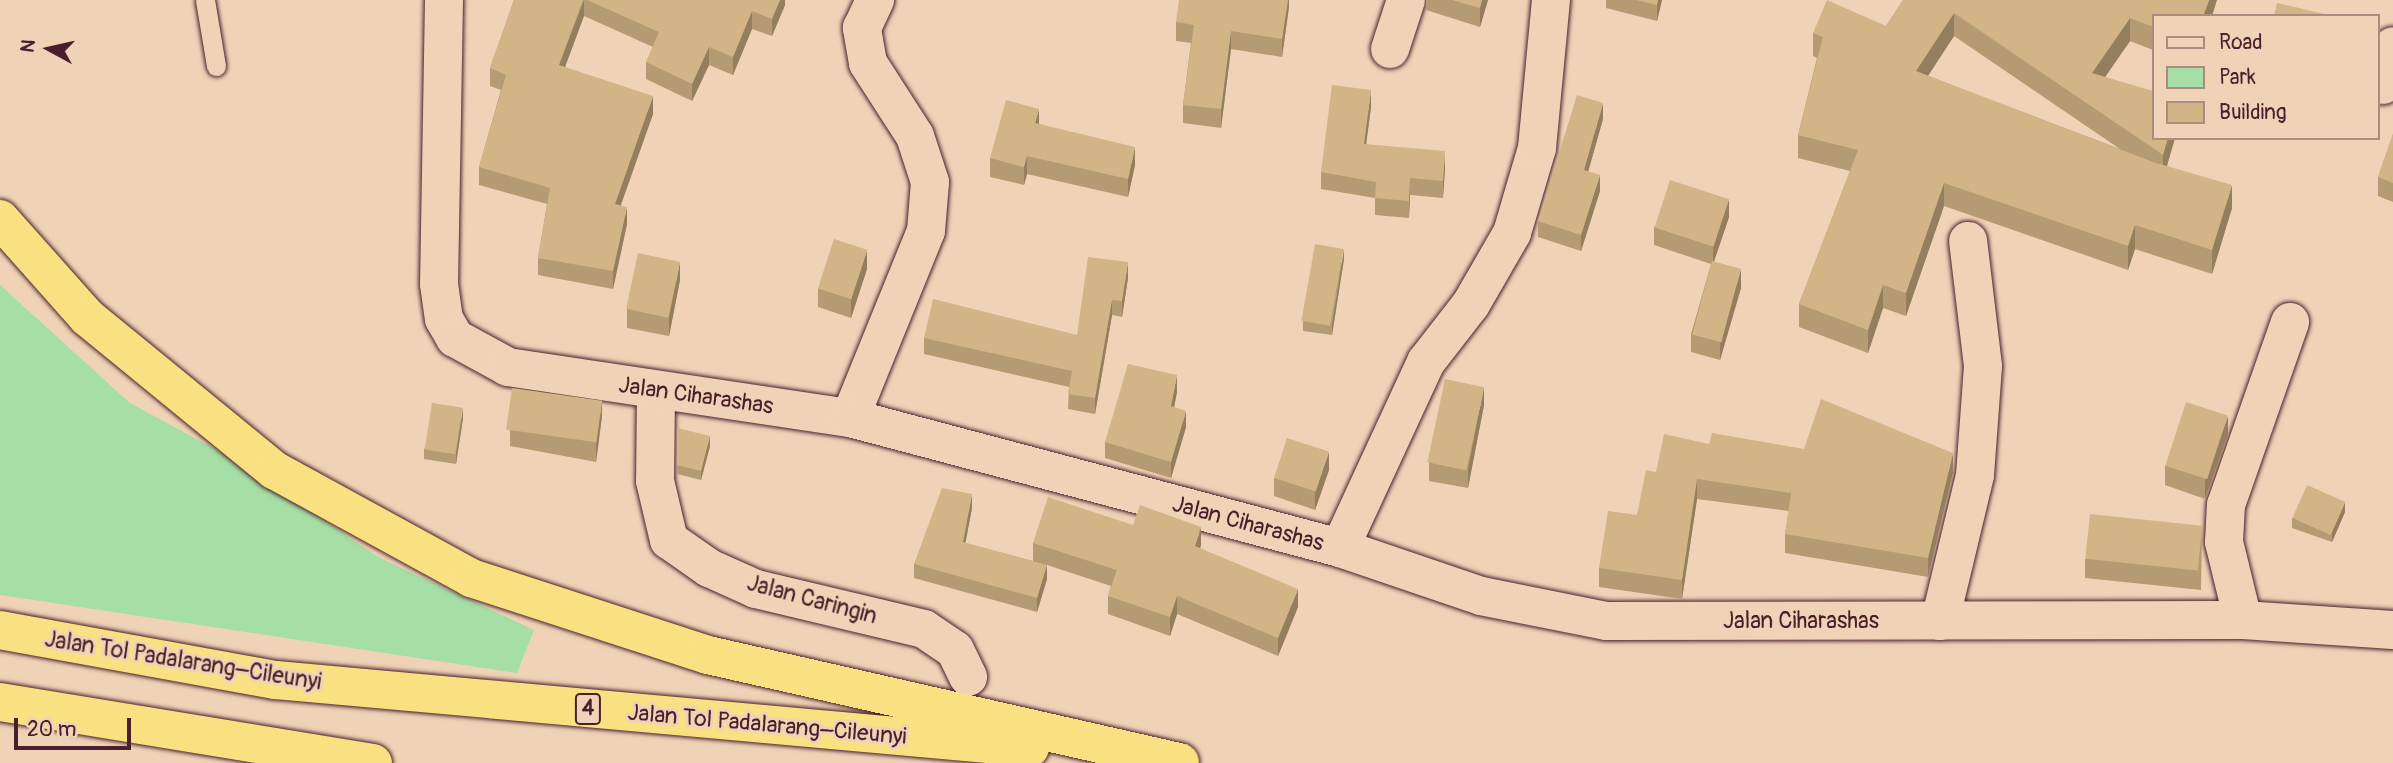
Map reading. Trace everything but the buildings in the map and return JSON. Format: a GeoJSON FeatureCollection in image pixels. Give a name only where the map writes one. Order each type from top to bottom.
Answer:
{"type":"FeatureCollection","features":[{"type":"Feature","properties":{"kind":"highway"},"geometry":{"type":"LineString","coordinates":[[0,219],[87,317],[274,470],[471,578],[708,655],[1192,762]]}},
{"type":"Feature","properties":{"kind":"highway","name":"Jalan Tol Padalarang–Cileunyi"},"geometry":{"type":"LineString","coordinates":[[0,630],[276,681],[1192,762]]}},
{"type":"Feature","properties":{"kind":"highway"},"geometry":{"type":"LineString","coordinates":[[0,702],[373,763]]}},
{"type":"Feature","properties":{"kind":"street"},"geometry":{"type":"LineString","coordinates":[[850,418],[926,231],[930,183],[915,136],[868,63],[862,27],[875,0]]}},
{"type":"Feature","properties":{"kind":"street"},"geometry":{"type":"LineString","coordinates":[[1390,49],[1406,0]]}},
{"type":"Feature","properties":{"kind":"street"},"geometry":{"type":"LineString","coordinates":[[1340,548],[1426,362],[1471,304],[1512,233],[1537,148],[1551,0]]}},
{"type":"Feature","properties":{"kind":"street","name":"Jalan Ciharashas"},"geometry":{"type":"LineString","coordinates":[[449,5],[439,284],[444,318],[455,338],[508,368],[850,418],[1340,548],[1480,596],[1606,621],[2243,620],[2393,630]]}},
{"type":"Feature","properties":{"kind":"street"},"geometry":{"type":"LineString","coordinates":[[2383,85],[2393,46]]}},
{"type":"Feature","properties":{"kind":"street"},"geometry":{"type":"LineString","coordinates":[[1940,621],[1975,475],[1982,380],[1981,310],[1968,241]]}},
{"type":"Feature","properties":{"kind":"street"},"geometry":{"type":"LineString","coordinates":[[2243,620],[2224,542],[2226,505],[2290,323]]}},
{"type":"Feature","properties":{"kind":"street","name":"Jalan Caringin"},"geometry":{"type":"LineString","coordinates":[[656,391],[655,481],[669,540],[709,568],[756,589],[924,629],[956,650],[968,677]]}},
{"type":"Feature","properties":{"kind":"lane"},"geometry":{"type":"LineString","coordinates":[[205,0],[216,66]]}},
{"type":"Feature","properties":{"kind":"green space"},"geometry":{"type":"Polygon","coordinates":[[[0,285],[130,403],[222,453],[380,558],[534,630],[517,673],[0,595],[0,285]]]}}]}
